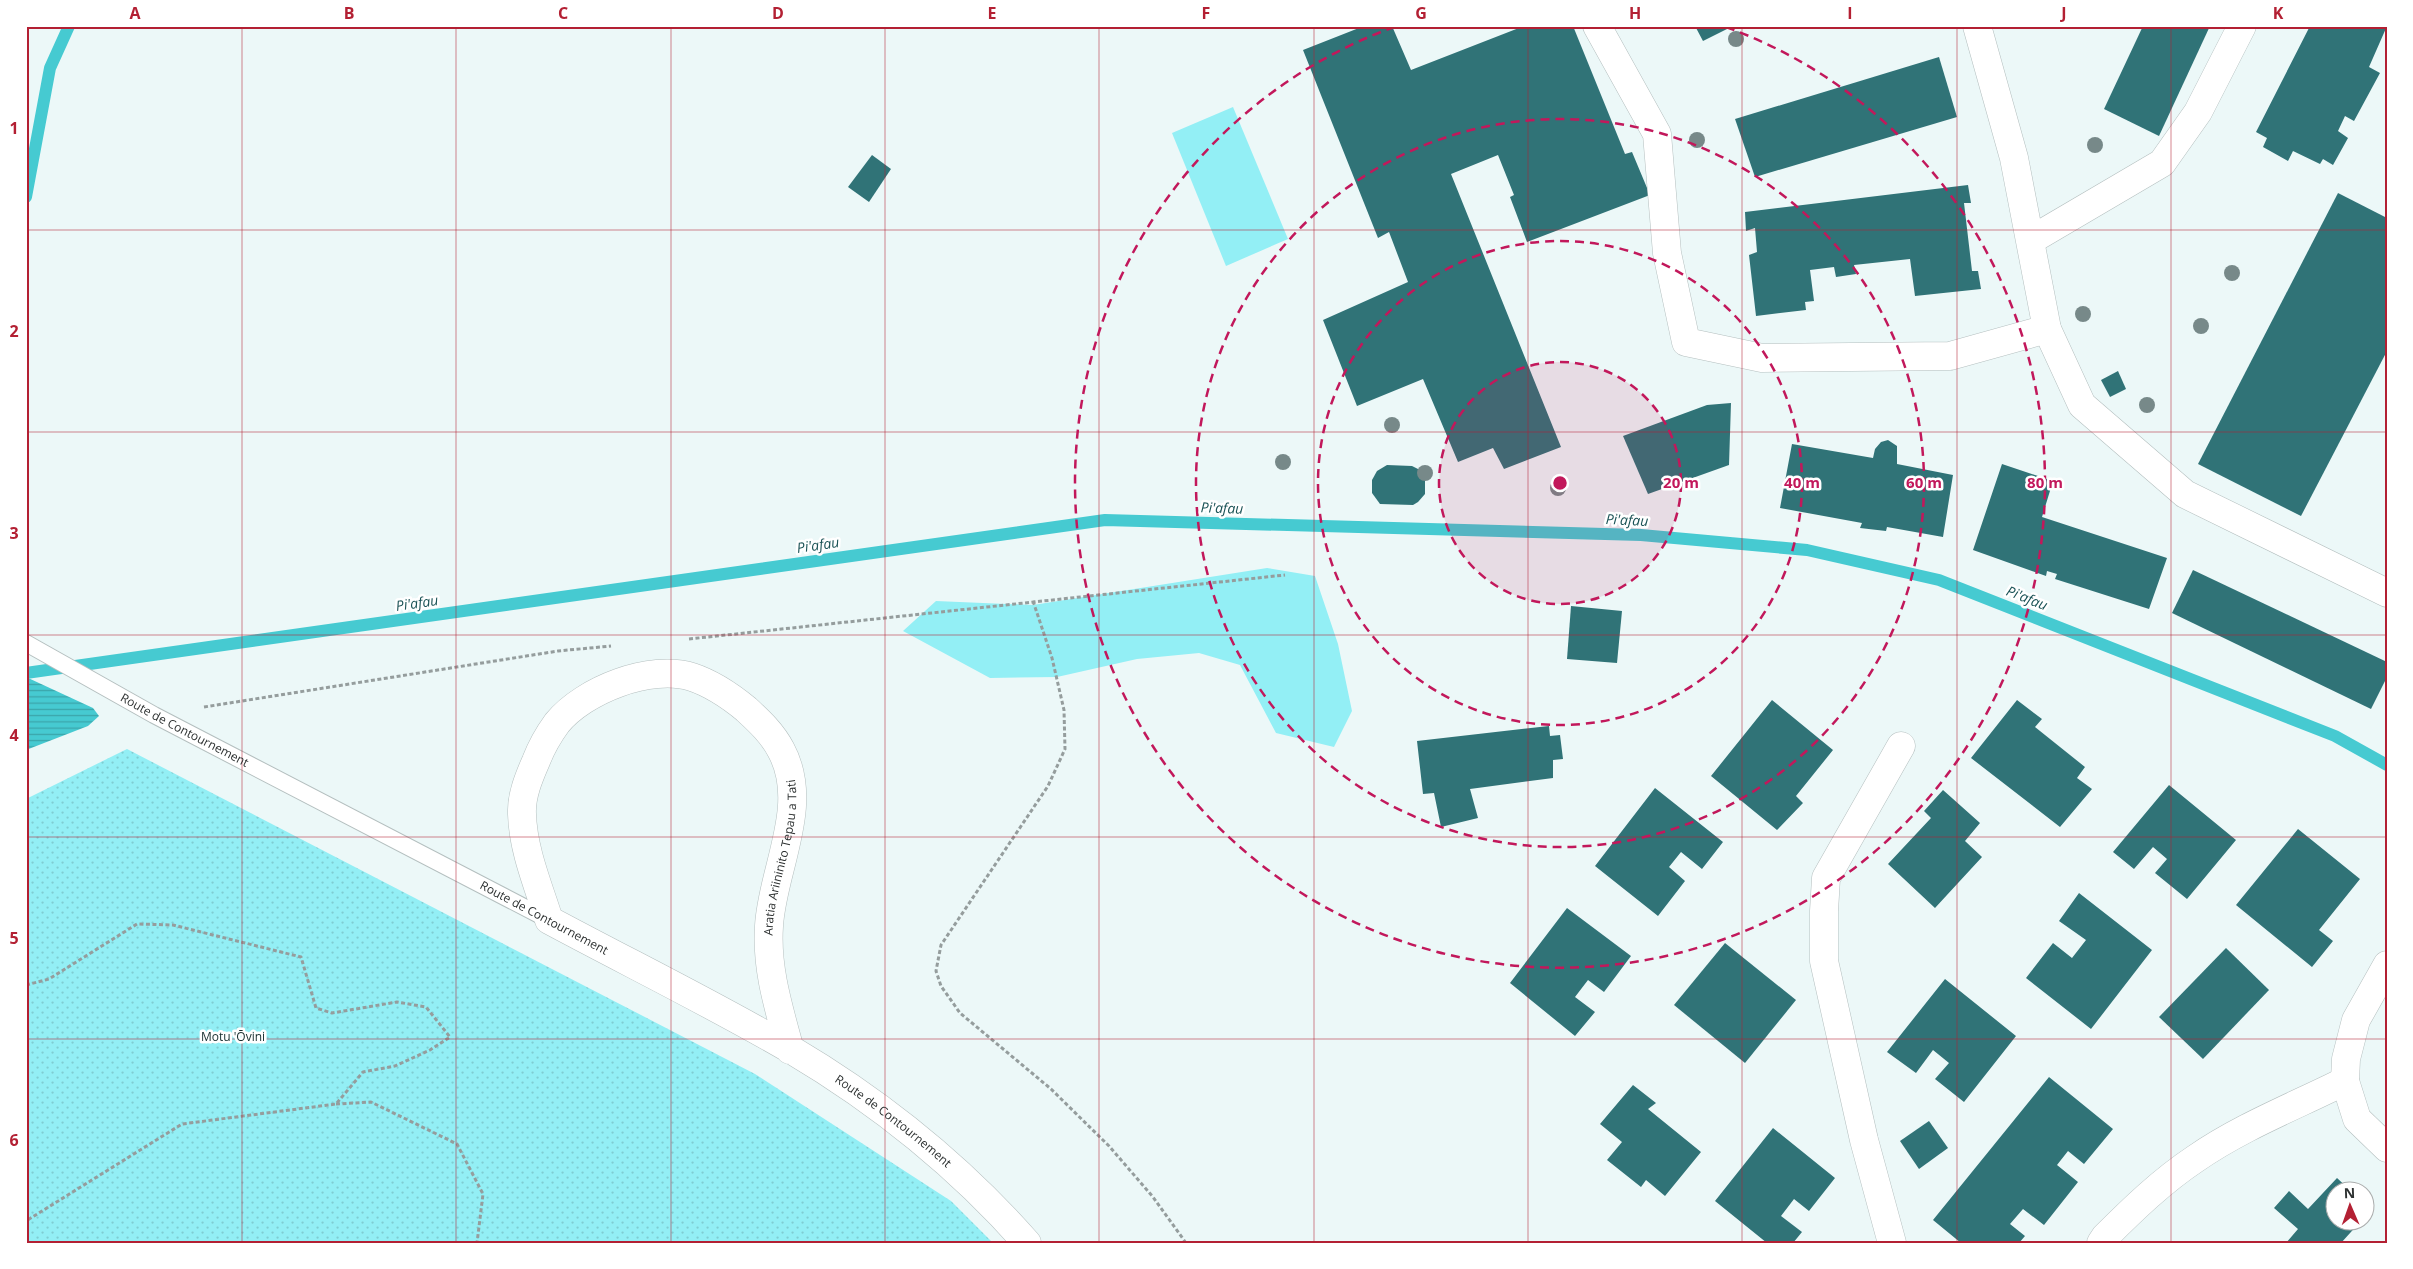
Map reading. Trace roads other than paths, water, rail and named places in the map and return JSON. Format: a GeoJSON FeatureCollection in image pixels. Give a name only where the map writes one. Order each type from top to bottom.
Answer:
{"type":"FeatureCollection","features":[{"type":"Feature","properties":{"kind":"street"},"geometry":{"type":"LineString","coordinates":[[1597,26],[1657,134],[1667,253],[1686,342],[1762,358],[1950,356],[2047,329]]}},
{"type":"Feature","properties":{"kind":"street"},"geometry":{"type":"LineString","coordinates":[[1977,26],[2014,158],[2047,329],[2082,405],[2185,494],[2387,593]]}},
{"type":"Feature","properties":{"kind":"street"},"geometry":{"type":"LineString","coordinates":[[2031,240],[2162,163],[2198,112],[2242,26]]}},
{"type":"Feature","properties":{"kind":"street","name":"Aratia Ariininito Tepau a Tati"},"geometry":{"type":"LineString","coordinates":[[549,920],[528,854],[522,812],[528,780],[540,751],[558,723],[586,700],[622,681],[656,674],[690,676],[715,686],[730,695],[767,727],[782,752],[790,780],[793,812],[768,926],[771,978],[790,1050]]}},
{"type":"Feature","properties":{"kind":"street"},"geometry":{"type":"LineString","coordinates":[[1892,1243],[1864,1140],[1824,961],[1824,911],[1826,878],[1902,746]]}},
{"type":"Feature","properties":{"kind":"street","name":"Route de Contournement"},"geometry":{"type":"LineString","coordinates":[[549,920],[790,1050],[852,1089],[912,1134],[967,1180],[1027,1243]]}},
{"type":"Feature","properties":{"kind":"street"},"geometry":{"type":"LineString","coordinates":[[2387,965],[2356,1020],[2346,1059],[2345,1081],[2357,1119],[2387,1148]]}},
{"type":"Feature","properties":{"kind":"street"},"geometry":{"type":"LineString","coordinates":[[2101,1243],[2146,1196],[2195,1158],[2240,1132],[2345,1081]]}},
{"type":"Feature","properties":{"kind":"lane","name":"Route de Contournement"},"geometry":{"type":"LineString","coordinates":[[26,643],[154,715],[549,920]]}},
{"type":"Feature","properties":{"kind":"waterway"},"geometry":{"type":"LineString","coordinates":[[26,197],[50,68],[69,26]]}},
{"type":"Feature","properties":{"kind":"waterway","name":"Pi'afau"},"geometry":{"type":"LineString","coordinates":[[26,673],[1105,520],[1641,535],[1807,550],[1939,580],[2335,736],[2387,765]]}},
{"type":"Feature","properties":{"kind":"park label","name":"Motu 'Ōvini"},"geometry":{"type":"Point","coordinates":[233,1037]}}]}
